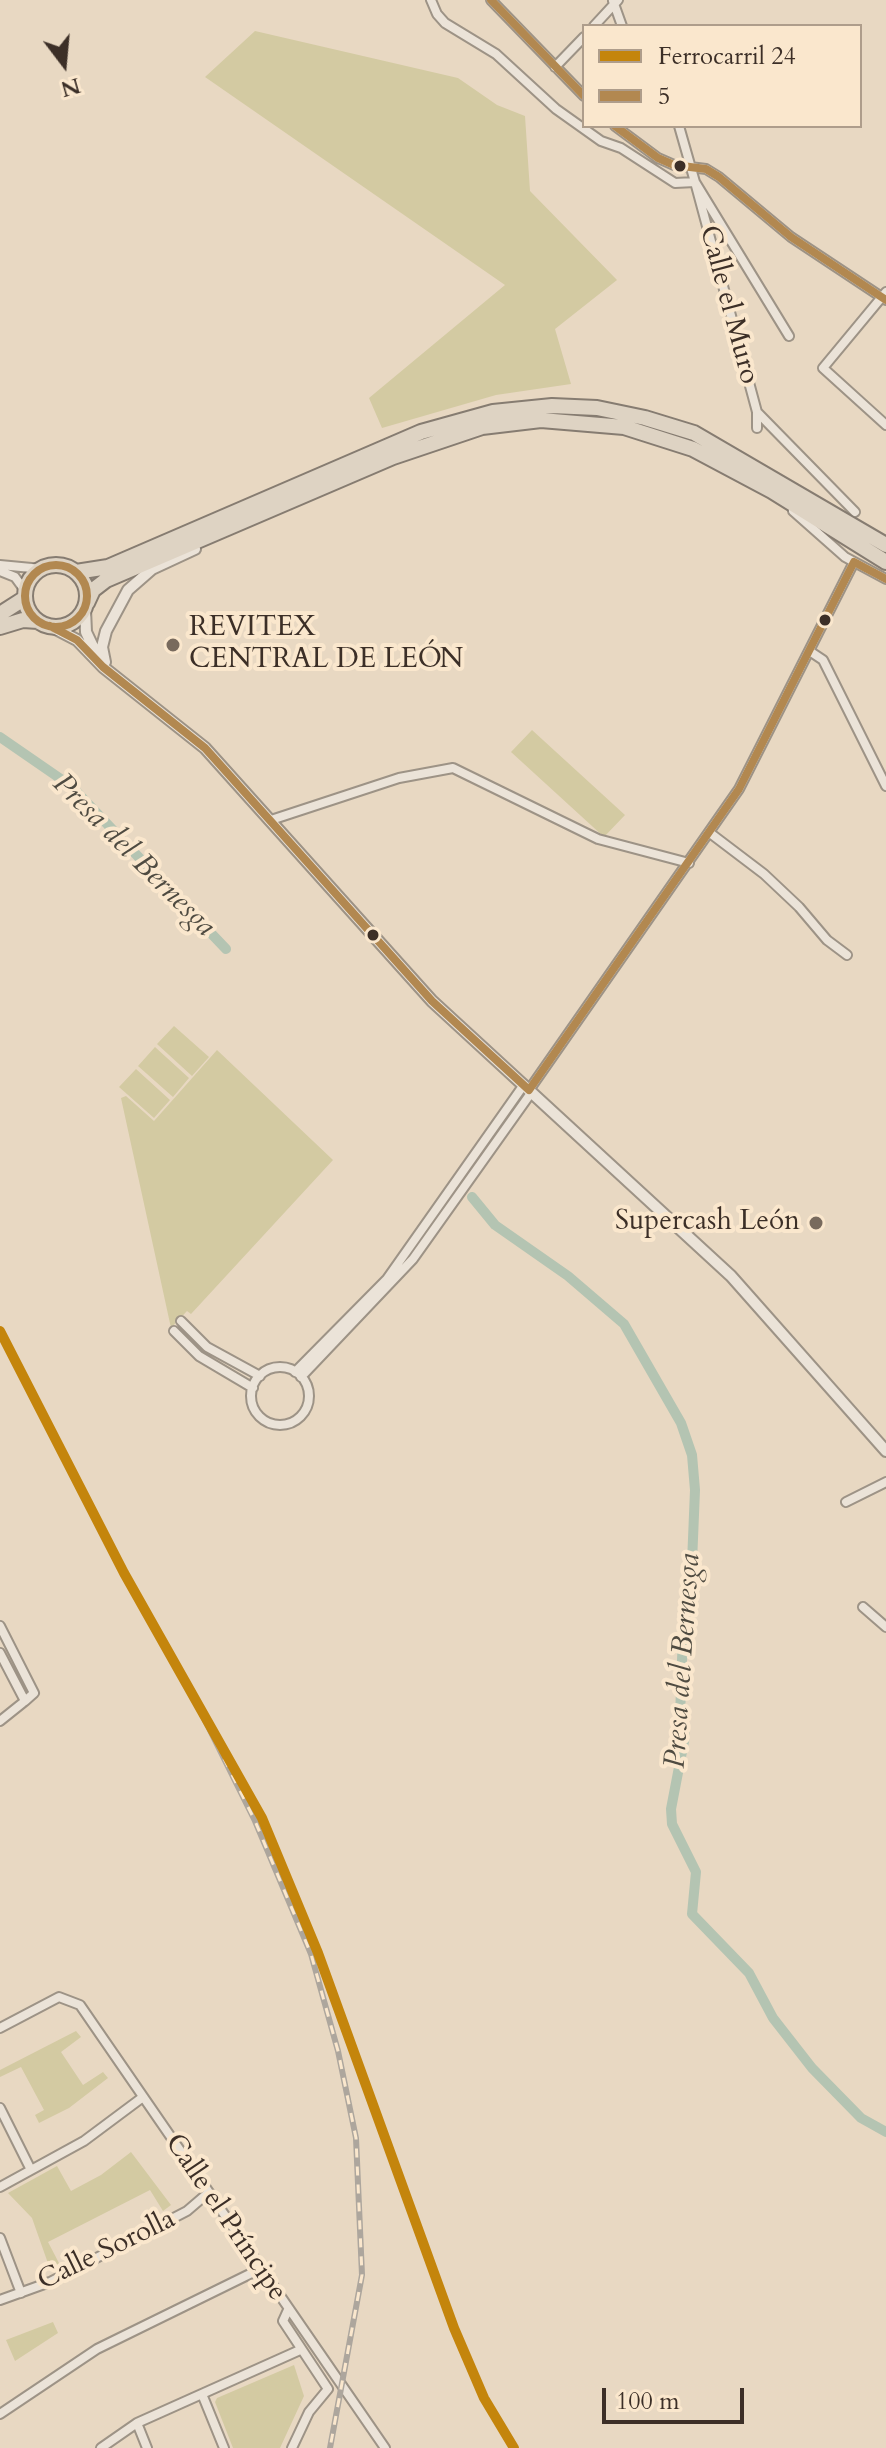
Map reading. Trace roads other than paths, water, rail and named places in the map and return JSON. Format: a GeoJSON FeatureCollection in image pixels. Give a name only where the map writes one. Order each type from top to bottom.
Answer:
{"type":"FeatureCollection","features":[{"type":"Feature","properties":{"kind":"highway"},"geometry":{"type":"LineString","coordinates":[[76,572],[108,567],[421,432],[493,412],[552,406],[621,413],[694,433],[886,545]]}},
{"type":"Feature","properties":{"kind":"highway"},"geometry":{"type":"LineString","coordinates":[[0,627],[23,620],[71,624],[86,606],[93,590],[106,580],[459,433],[502,424],[560,420],[624,427],[676,442],[772,491],[886,562]]}},
{"type":"Feature","properties":{"kind":"highway"},"geometry":{"type":"LineString","coordinates":[[0,614],[25,595],[30,580],[42,569],[62,566],[76,572],[85,584],[86,606]]}},
{"type":"Feature","properties":{"kind":"highway"},"geometry":{"type":"LineString","coordinates":[[25,595],[44,624]]}},
{"type":"Feature","properties":{"kind":"street"},"geometry":{"type":"LineString","coordinates":[[431,0],[445,23],[496,54],[535,91],[582,127]]}},
{"type":"Feature","properties":{"kind":"street"},"geometry":{"type":"LineString","coordinates":[[491,0],[582,94]]}},
{"type":"Feature","properties":{"kind":"street"},"geometry":{"type":"LineString","coordinates":[[596,24],[615,1]]}},
{"type":"Feature","properties":{"kind":"street"},"geometry":{"type":"LineString","coordinates":[[615,1],[621,24]]}},
{"type":"Feature","properties":{"kind":"street"},"geometry":{"type":"LineString","coordinates":[[555,67],[582,39]]}},
{"type":"Feature","properties":{"kind":"street"},"geometry":{"type":"LineString","coordinates":[[584,128],[675,183],[695,182],[789,336]]}},
{"type":"Feature","properties":{"kind":"street"},"geometry":{"type":"LineString","coordinates":[[618,128],[658,158],[674,165],[692,165],[719,177],[800,243],[884,296],[823,368],[886,425]]}},
{"type":"Feature","properties":{"kind":"street","name":"Calle el Muro"},"geometry":{"type":"LineString","coordinates":[[680,128],[757,412],[757,428]]}},
{"type":"Feature","properties":{"kind":"street"},"geometry":{"type":"LineString","coordinates":[[757,412],[855,512]]}},
{"type":"Feature","properties":{"kind":"street"},"geometry":{"type":"LineString","coordinates":[[772,491],[854,562],[886,579]]}},
{"type":"Feature","properties":{"kind":"street"},"geometry":{"type":"LineString","coordinates":[[105,662],[102,647],[109,622],[128,590],[143,575],[297,498]]}},
{"type":"Feature","properties":{"kind":"street"},"geometry":{"type":"LineString","coordinates":[[298,1374],[387,1279],[528,1090],[710,833],[739,789],[854,562]]}},
{"type":"Feature","properties":{"kind":"street"},"geometry":{"type":"LineString","coordinates":[[0,568],[42,569]]}},
{"type":"Feature","properties":{"kind":"street"},"geometry":{"type":"LineString","coordinates":[[0,568],[15,577],[25,595]]}},
{"type":"Feature","properties":{"kind":"street"},"geometry":{"type":"LineString","coordinates":[[86,606],[88,640],[119,678]]}},
{"type":"Feature","properties":{"kind":"street"},"geometry":{"type":"LineString","coordinates":[[44,624],[77,640],[96,661],[205,748],[432,1001],[731,1276],[886,1451]]}},
{"type":"Feature","properties":{"kind":"street"},"geometry":{"type":"LineString","coordinates":[[811,652],[823,660],[886,786]]}},
{"type":"Feature","properties":{"kind":"street"},"geometry":{"type":"LineString","coordinates":[[271,820],[399,778],[453,768],[598,839],[689,863]]}},
{"type":"Feature","properties":{"kind":"street"},"geometry":{"type":"LineString","coordinates":[[710,833],[764,874],[799,907],[827,940],[847,955]]}},
{"type":"Feature","properties":{"kind":"street"},"geometry":{"type":"LineString","coordinates":[[181,1321],[207,1347],[260,1376]]}},
{"type":"Feature","properties":{"kind":"street"},"geometry":{"type":"LineString","coordinates":[[174,1331],[199,1356],[253,1388]]}},
{"type":"Feature","properties":{"kind":"street"},"geometry":{"type":"LineString","coordinates":[[270,1369],[298,1374],[308,1387],[306,1410],[287,1425],[264,1420],[255,1411],[253,1388],[260,1376],[270,1369]]}},
{"type":"Feature","properties":{"kind":"street"},"geometry":{"type":"LineString","coordinates":[[846,1502],[886,1482]]}},
{"type":"Feature","properties":{"kind":"street"},"geometry":{"type":"LineString","coordinates":[[863,1607],[886,1627]]}},
{"type":"Feature","properties":{"kind":"street"},"geometry":{"type":"LineString","coordinates":[[0,1626],[34,1693],[0,1721]]}},
{"type":"Feature","properties":{"kind":"street"},"geometry":{"type":"LineString","coordinates":[[0,1653],[25,1701]]}},
{"type":"Feature","properties":{"kind":"street","name":"Calle el Príncipe"},"geometry":{"type":"LineString","coordinates":[[0,2028],[59,1997],[80,2005],[385,2448]]}},
{"type":"Feature","properties":{"kind":"street"},"geometry":{"type":"LineString","coordinates":[[0,2187],[84,2141],[143,2097]]}},
{"type":"Feature","properties":{"kind":"street"},"geometry":{"type":"LineString","coordinates":[[0,2108],[31,2170]]}},
{"type":"Feature","properties":{"kind":"street","name":"Calle Sorolla"},"geometry":{"type":"LineString","coordinates":[[0,2300],[50,2282],[187,2211],[208,2193]]}},
{"type":"Feature","properties":{"kind":"street"},"geometry":{"type":"LineString","coordinates":[[0,2238],[21,2293]]}},
{"type":"Feature","properties":{"kind":"street"},"geometry":{"type":"LineString","coordinates":[[0,2414],[97,2349],[260,2269]]}},
{"type":"Feature","properties":{"kind":"street"},"geometry":{"type":"LineString","coordinates":[[288,2310],[283,2321],[328,2389],[309,2412],[292,2448]]}},
{"type":"Feature","properties":{"kind":"street"},"geometry":{"type":"LineString","coordinates":[[101,2448],[137,2423],[300,2350]]}},
{"type":"Feature","properties":{"kind":"street"},"geometry":{"type":"LineString","coordinates":[[202,2394],[224,2448]]}},
{"type":"Feature","properties":{"kind":"street"},"geometry":{"type":"LineString","coordinates":[[137,2423],[147,2448]]}},
{"type":"Feature","properties":{"kind":"waterway","name":"Presa del Bernesga"},"geometry":{"type":"LineString","coordinates":[[0,737],[71,786],[226,949]]}},
{"type":"Feature","properties":{"kind":"waterway","name":"Presa del Bernesga"},"geometry":{"type":"LineString","coordinates":[[472,1197],[495,1225],[568,1276],[624,1324],[681,1423],[692,1455],[695,1490],[691,1587],[683,1633],[680,1717],[685,1736],[671,1809],[672,1824],[696,1872],[692,1914],[749,1973],[773,2018],[812,2068],[861,2118],[886,2132]]}},
{"type":"Feature","properties":{"kind":"railway"},"geometry":{"type":"LineString","coordinates":[[184,1678],[255,1821],[311,1954],[338,2051],[356,2138],[362,2275],[330,2448]]}},
{"type":"Feature","properties":{"kind":"rail line","name":"24"},"geometry":{"type":"LineString","coordinates":[[0,1331],[124,1573],[262,1818],[318,1953],[454,2328],[484,2398],[514,2448]]}},
{"type":"Feature","properties":{"kind":"place","name":"REVITEX CENTRAL DE LEÓN"},"geometry":{"type":"Point","coordinates":[173,645]}},
{"type":"Feature","properties":{"kind":"place","name":"Supercash León"},"geometry":{"type":"Point","coordinates":[816,1223]}}]}
